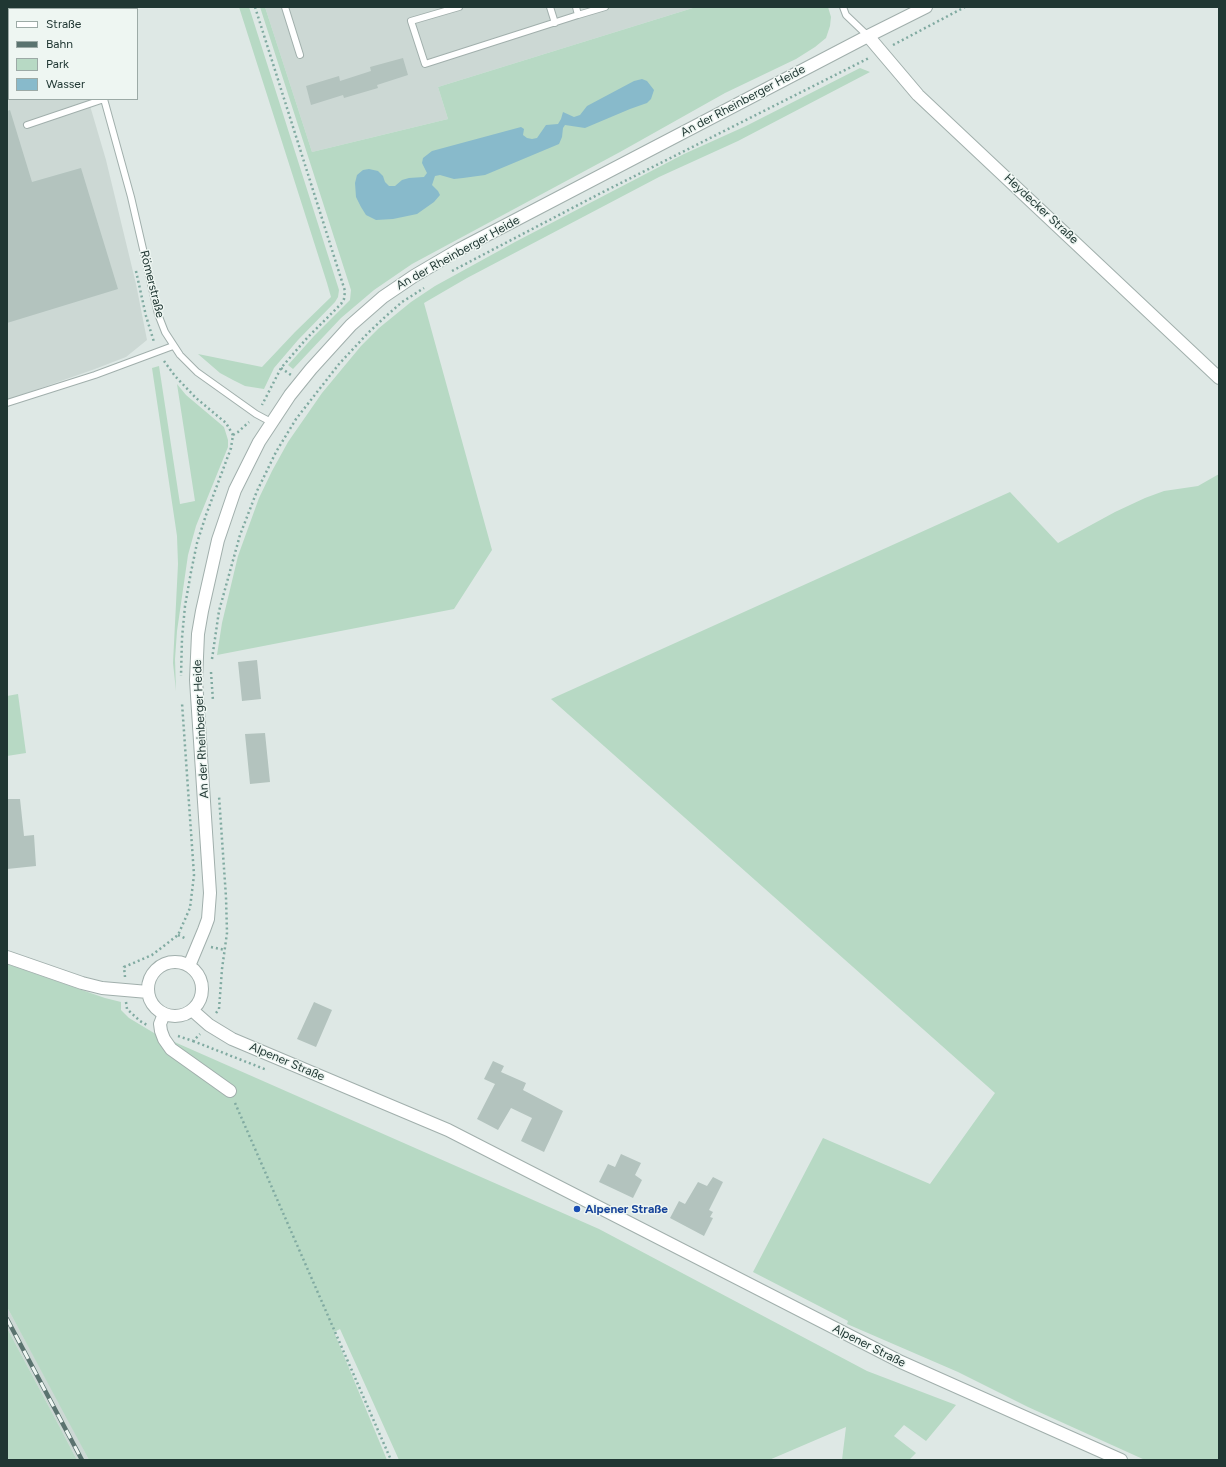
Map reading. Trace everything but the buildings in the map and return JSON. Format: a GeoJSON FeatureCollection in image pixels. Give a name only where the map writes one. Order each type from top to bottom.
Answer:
{"type":"FeatureCollection","features":[{"type":"Feature","properties":{"kind":"street","name":"An der Rheinberger Heide"},"geometry":{"type":"LineString","coordinates":[[189,966],[208,919],[210,893],[196,680],[199,626],[212,563],[225,517],[244,470],[271,422],[311,369],[351,325],[383,297],[414,276],[460,249],[926,7]]}},
{"type":"Feature","properties":{"kind":"street","name":"Heydecker Straße"},"geometry":{"type":"LineString","coordinates":[[868,36],[918,95],[1219,378]]}},
{"type":"Feature","properties":{"kind":"street"},"geometry":{"type":"LineString","coordinates":[[7,957],[82,983],[102,988],[148,992]]}},
{"type":"Feature","properties":{"kind":"street"},"geometry":{"type":"LineString","coordinates":[[172,962],[180,962],[189,966],[200,978],[202,986],[198,1003],[186,1014],[172,1016],[164,1014],[153,1005],[148,992],[148,983],[151,975],[164,964],[172,962]]}},
{"type":"Feature","properties":{"kind":"street","name":"Alpener Straße"},"geometry":{"type":"LineString","coordinates":[[192,1010],[209,1025],[232,1039],[448,1130],[901,1362],[1121,1460]]}},
{"type":"Feature","properties":{"kind":"street"},"geometry":{"type":"LineString","coordinates":[[164,1014],[160,1024],[161,1031],[164,1039],[171,1049],[230,1091]]}},
{"type":"Feature","properties":{"kind":"lane"},"geometry":{"type":"LineString","coordinates":[[285,7],[300,55]]}},
{"type":"Feature","properties":{"kind":"lane"},"geometry":{"type":"LineString","coordinates":[[459,7],[411,21],[425,64],[605,7]]}},
{"type":"Feature","properties":{"kind":"lane"},"geometry":{"type":"LineString","coordinates":[[550,7],[555,23]]}},
{"type":"Feature","properties":{"kind":"lane"},"geometry":{"type":"LineString","coordinates":[[576,7],[578,15]]}},
{"type":"Feature","properties":{"kind":"lane"},"geometry":{"type":"LineString","coordinates":[[843,7],[846,15],[868,36]]}},
{"type":"Feature","properties":{"kind":"lane"},"geometry":{"type":"LineString","coordinates":[[27,125],[101,100]]}},
{"type":"Feature","properties":{"kind":"lane","name":"Römerstraße"},"geometry":{"type":"LineString","coordinates":[[104,100],[131,197],[158,314],[165,332],[180,355],[197,372],[256,414],[271,422]]}},
{"type":"Feature","properties":{"kind":"lane"},"geometry":{"type":"LineString","coordinates":[[7,403],[94,375],[173,346]]}},
{"type":"Feature","properties":{"kind":"path"},"geometry":{"type":"LineString","coordinates":[[233,435],[256,414],[264,402],[281,368],[307,338],[341,304],[344,299],[345,291],[255,7]]}},
{"type":"Feature","properties":{"kind":"path"},"geometry":{"type":"LineString","coordinates":[[450,272],[601,193],[881,52],[966,7]]}},
{"type":"Feature","properties":{"kind":"path"},"geometry":{"type":"LineString","coordinates":[[135,268],[146,316],[159,351],[167,366],[196,398],[226,423],[233,435],[231,448],[197,543],[185,606],[182,638],[181,683]]}},
{"type":"Feature","properties":{"kind":"path"},"geometry":{"type":"LineString","coordinates":[[212,660],[219,611],[240,535],[257,490],[276,452],[296,419],[339,364],[385,317],[402,302],[428,285]]}},
{"type":"Feature","properties":{"kind":"path"},"geometry":{"type":"LineString","coordinates":[[211,667],[213,708]]}},
{"type":"Feature","properties":{"kind":"path"},"geometry":{"type":"LineString","coordinates":[[182,697],[194,876],[190,908],[178,935],[152,955],[124,967],[127,1009],[140,1021],[161,1031],[193,1041],[209,1025],[219,1009],[222,969],[228,933],[219,793]]}},
{"type":"Feature","properties":{"kind":"path"},"geometry":{"type":"LineString","coordinates":[[230,1091],[391,1460]]}},
{"type":"Feature","properties":{"kind":"shaded area"},"geometry":{"type":"Polygon","coordinates":[[[7,7],[60,7],[8,8],[8,100],[88,100],[106,160],[136,284],[147,340],[126,357],[7,400],[7,7]]]}},
{"type":"Feature","properties":{"kind":"shaded area"},"geometry":{"type":"Polygon","coordinates":[[[265,7],[696,7],[438,87],[448,119],[312,152],[265,7]]]}},
{"type":"Feature","properties":{"kind":"shaded area"},"geometry":{"type":"Polygon","coordinates":[[[7,1307],[89,1460],[77,1460],[7,1328],[7,1307]]]}},
{"type":"Feature","properties":{"kind":"green space"},"geometry":{"type":"Polygon","coordinates":[[[239,7],[249,7],[339,290],[338,297],[335,302],[298,340],[274,368],[264,389],[245,386],[233,380],[220,373],[198,354],[262,367],[331,297],[239,7]]]}},
{"type":"Feature","properties":{"kind":"green space"},"geometry":{"type":"Polygon","coordinates":[[[260,7],[265,7],[312,152],[448,119],[438,87],[696,7],[828,7],[831,17],[826,38],[796,59],[725,93],[620,152],[412,264],[374,290],[341,318],[293,369],[288,365],[314,336],[350,300],[351,290],[260,7]]]}},
{"type":"Feature","properties":{"kind":"green space"},"geometry":{"type":"Polygon","coordinates":[[[860,68],[870,72],[738,141],[659,177],[467,278],[424,303],[492,550],[454,609],[217,655],[222,623],[238,556],[259,498],[272,471],[288,442],[322,393],[361,346],[379,328],[411,302],[435,286],[515,242],[684,154],[746,126],[860,68]]]}},
{"type":"Feature","properties":{"kind":"green space"},"geometry":{"type":"Polygon","coordinates":[[[159,366],[180,504],[195,501],[177,384],[186,395],[224,427],[228,440],[228,447],[196,526],[188,555],[177,631],[175,659],[176,691],[173,663],[178,564],[177,536],[152,368],[159,366]]]}},
{"type":"Feature","properties":{"kind":"green space"},"geometry":{"type":"Polygon","coordinates":[[[1219,474],[1219,1460],[1145,1460],[1028,1407],[958,1372],[847,1324],[848,1321],[753,1272],[823,1138],[930,1184],[995,1093],[551,699],[1010,492],[1058,543],[1115,512],[1145,498],[1164,491],[1198,486],[1219,474]]]}},
{"type":"Feature","properties":{"kind":"green space"},"geometry":{"type":"Polygon","coordinates":[[[18,694],[26,753],[7,756],[7,696],[18,694]]]}},
{"type":"Feature","properties":{"kind":"green space"},"geometry":{"type":"Polygon","coordinates":[[[7,964],[105,998],[121,1002],[121,1010],[129,1018],[154,1033],[599,1229],[867,1371],[956,1405],[926,1441],[904,1425],[894,1436],[916,1453],[909,1460],[842,1460],[846,1427],[769,1460],[399,1460],[340,1329],[334,1332],[387,1460],[89,1460],[7,1307],[7,964]]]}},
{"type":"Feature","properties":{"kind":"green space"},"geometry":{"type":"Polygon","coordinates":[[[7,1328],[57,1422],[77,1460],[7,1460],[7,1328]]]}},
{"type":"Feature","properties":{"kind":"water"},"geometry":{"type":"Polygon","coordinates":[[[642,79],[647,81],[654,90],[651,99],[647,103],[585,128],[565,125],[559,144],[485,175],[454,179],[440,175],[435,176],[432,185],[440,195],[434,202],[417,214],[393,219],[376,220],[366,215],[356,197],[355,183],[357,175],[363,170],[369,169],[378,171],[389,186],[395,186],[402,180],[409,178],[424,177],[427,173],[422,163],[423,158],[432,151],[521,127],[524,129],[523,135],[527,138],[537,138],[546,125],[558,124],[563,112],[574,117],[580,115],[587,106],[634,81],[642,79]]]}},
{"type":"Feature","properties":{"kind":"railway"},"geometry":{"type":"LineString","coordinates":[[7,1319],[82,1460]]}},
{"type":"Feature","properties":{"kind":"place","name":"Alpener Straße"},"geometry":{"type":"Point","coordinates":[577,1209]}}]}
